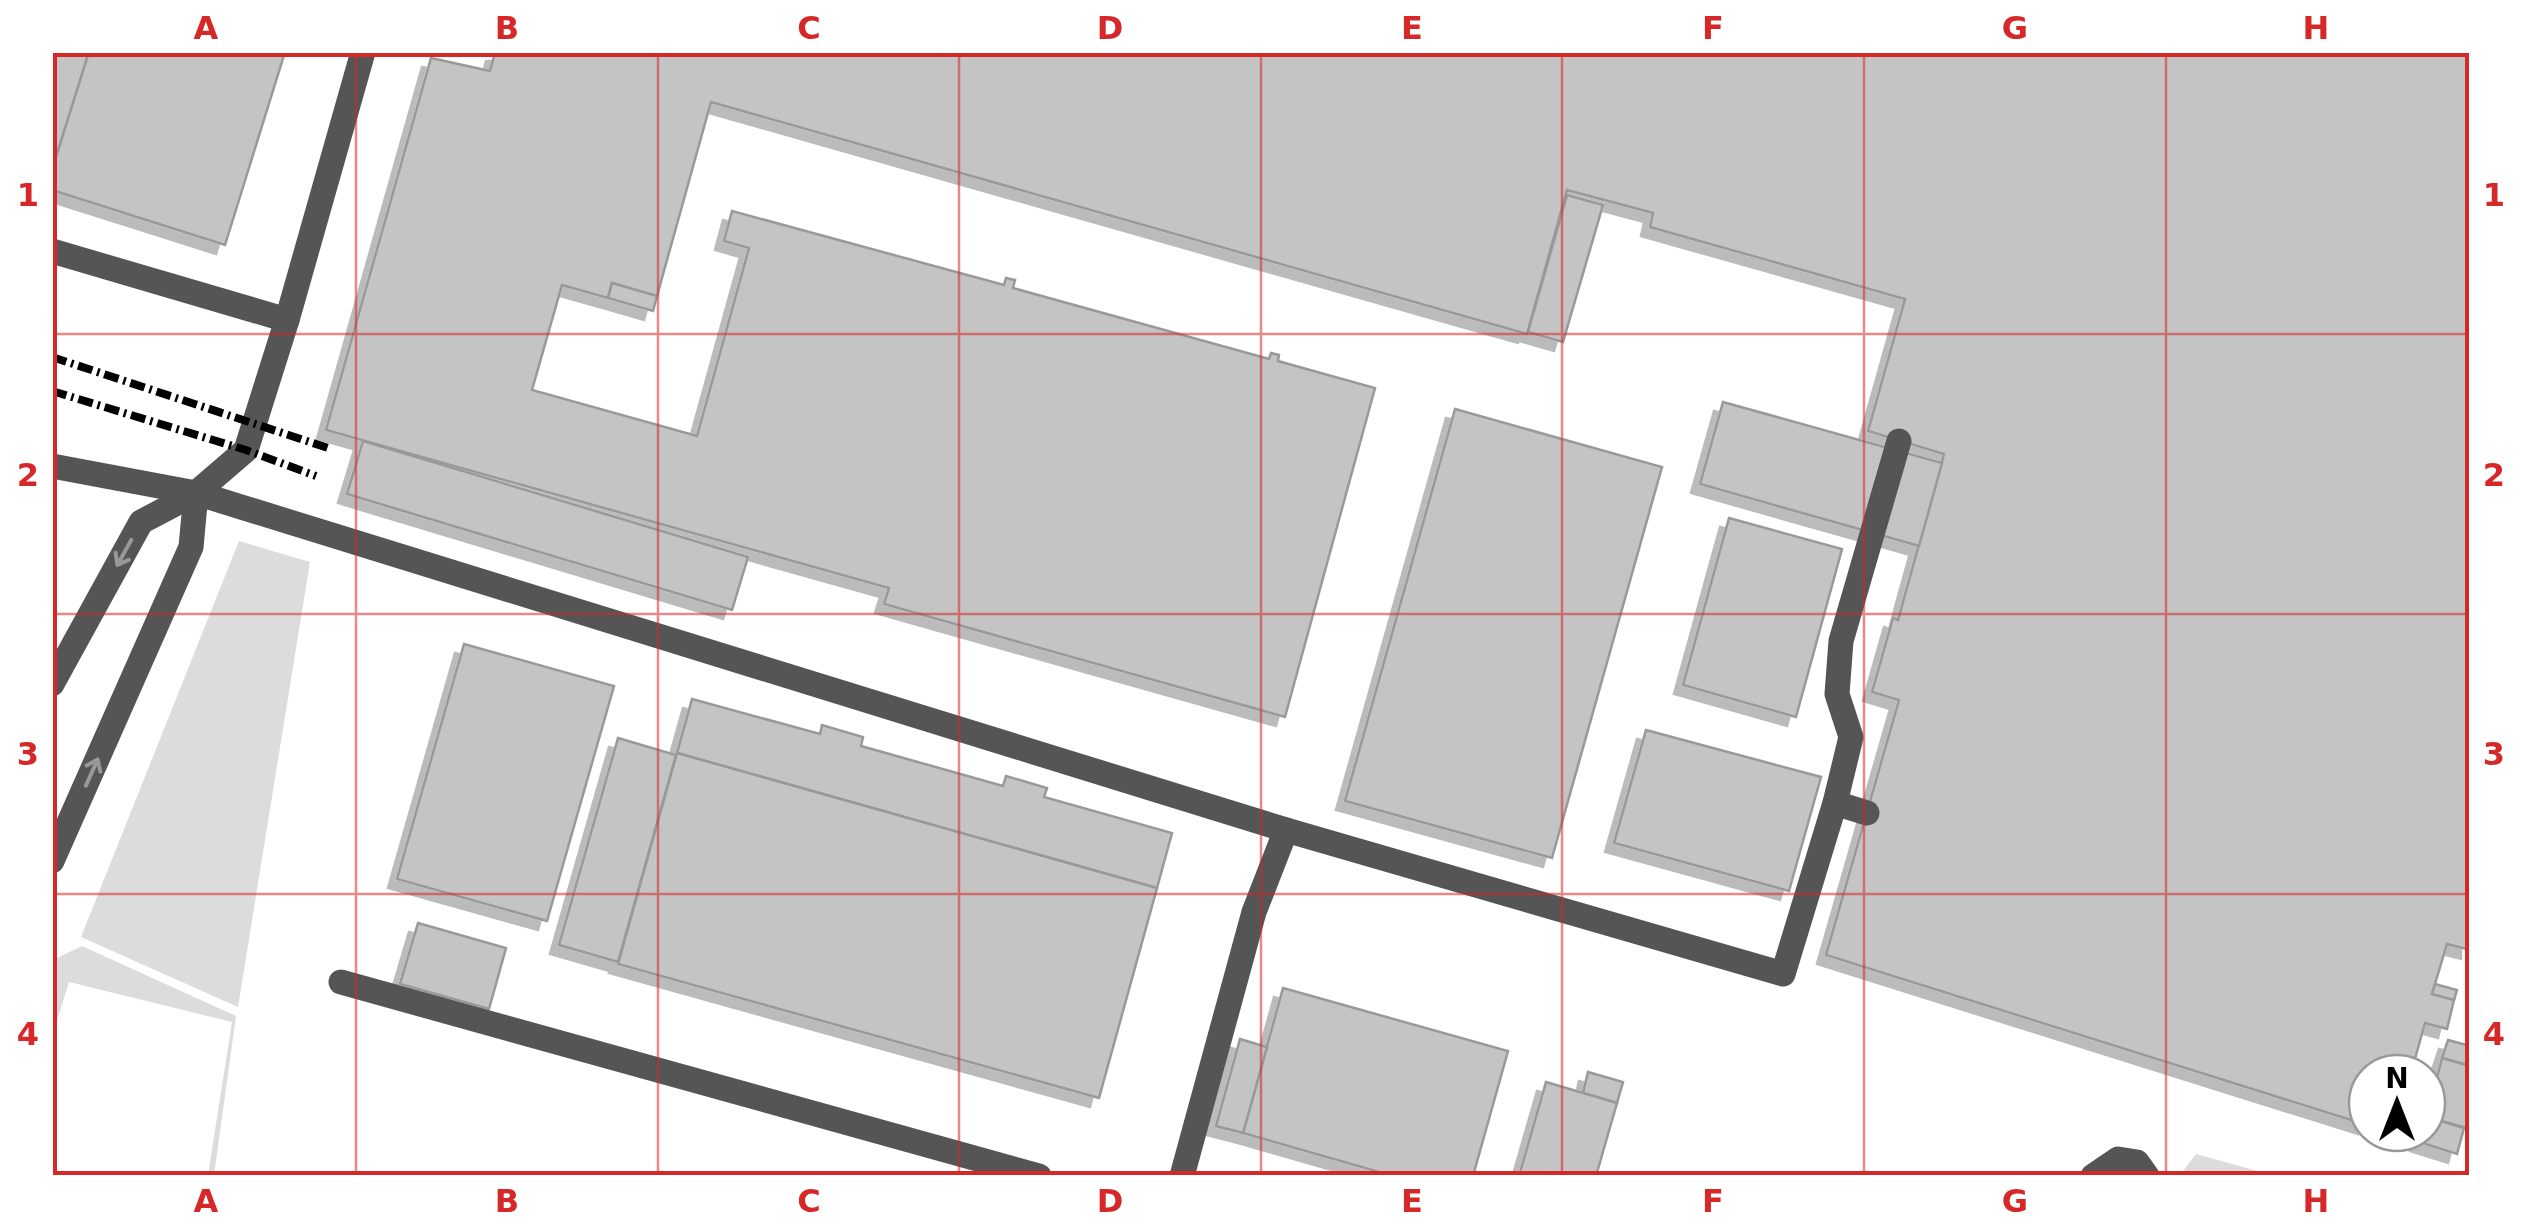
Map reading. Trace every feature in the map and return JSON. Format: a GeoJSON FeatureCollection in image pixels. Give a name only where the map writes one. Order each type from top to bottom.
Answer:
{"type":"FeatureCollection","features":[{"type":"Feature","properties":{"kind":"lane"},"geometry":{"type":"LineString","coordinates":[[52,684],[142,522],[196,493],[246,450],[288,320],[363,52]]}},
{"type":"Feature","properties":{"kind":"lane"},"geometry":{"type":"LineString","coordinates":[[52,251],[288,320]]}},
{"type":"Feature","properties":{"kind":"lane"},"geometry":{"type":"LineString","coordinates":[[52,466],[196,493],[1286,830],[1783,974],[1851,737],[1838,694],[1841,641],[1899,441]]}},
{"type":"Feature","properties":{"kind":"lane"},"geometry":{"type":"LineString","coordinates":[[52,861],[191,547],[196,493]]}},
{"type":"Feature","properties":{"kind":"lane"},"geometry":{"type":"LineString","coordinates":[[1834,803],[1867,813]]}},
{"type":"Feature","properties":{"kind":"lane"},"geometry":{"type":"LineString","coordinates":[[1182,1176],[1254,912],[1286,830]]}},
{"type":"Feature","properties":{"kind":"lane"},"geometry":{"type":"LineString","coordinates":[[341,982],[1039,1176]]}},
{"type":"Feature","properties":{"kind":"lane"},"geometry":{"type":"LineString","coordinates":[[2093,1176],[2118,1159],[2137,1162],[2147,1176]]}},
{"type":"Feature","properties":{"kind":"shaded area"},"geometry":{"type":"Polygon","coordinates":[[[239,541],[310,562],[238,1007],[81,937],[239,541]]]}},
{"type":"Feature","properties":{"kind":"shaded area"},"geometry":{"type":"Polygon","coordinates":[[[82,946],[236,1016],[214,1175],[208,1175],[232,1022],[69,982],[53,1033],[53,960],[82,946]]]}},
{"type":"Feature","properties":{"kind":"shaded area"},"geometry":{"type":"Polygon","coordinates":[[[2196,1154],[2272,1175],[2180,1175],[2196,1154]]]}},
{"type":"Feature","properties":{"kind":"building"},"geometry":{"type":"Polygon","coordinates":[[[52,52],[89,52],[52,170],[52,52]]]}},
{"type":"Feature","properties":{"kind":"building"},"geometry":{"type":"Polygon","coordinates":[[[89,52],[285,52],[225,245],[52,190],[52,170],[89,52]]]}},
{"type":"Feature","properties":{"kind":"building"},"geometry":{"type":"Polygon","coordinates":[[[495,52],[2470,52],[2470,950],[2447,944],[2432,994],[2454,1000],[2447,1029],[2425,1023],[2417,1053],[2347,1053],[2347,1119],[1826,955],[1899,700],[1872,692],[1893,618],[1898,620],[1944,454],[1868,431],[1905,299],[1650,227],[1653,213],[1567,190],[1527,334],[711,102],[657,296],[612,283],[608,298],[562,285],[532,390],[697,436],[749,248],[724,241],[732,211],[1004,285],[1006,278],[1015,280],[1013,288],[1269,359],[1271,353],[1279,355],[1278,361],[1375,388],[1285,717],[884,604],[889,588],[326,430],[431,58],[490,71],[495,52]]]}},
{"type":"Feature","properties":{"kind":"building"},"geometry":{"type":"Polygon","coordinates":[[[1567,195],[1603,205],[1563,342],[1528,332],[1567,195]]]}},
{"type":"Feature","properties":{"kind":"building"},"geometry":{"type":"Polygon","coordinates":[[[612,283],[657,296],[653,311],[608,298],[612,283]]]}},
{"type":"Feature","properties":{"kind":"building"},"geometry":{"type":"Polygon","coordinates":[[[1723,402],[1942,463],[1919,546],[1700,484],[1723,402]]]}},
{"type":"Feature","properties":{"kind":"building"},"geometry":{"type":"Polygon","coordinates":[[[1455,409],[1662,467],[1552,858],[1345,801],[1455,409]]]}},
{"type":"Feature","properties":{"kind":"building"},"geometry":{"type":"Polygon","coordinates":[[[363,441],[748,557],[732,610],[347,494],[363,441]]]}},
{"type":"Feature","properties":{"kind":"building"},"geometry":{"type":"Polygon","coordinates":[[[1729,518],[1842,549],[1796,717],[1683,685],[1729,518]]]}},
{"type":"Feature","properties":{"kind":"building"},"geometry":{"type":"Polygon","coordinates":[[[464,644],[614,686],[547,921],[397,879],[464,644]]]}},
{"type":"Feature","properties":{"kind":"building"},"geometry":{"type":"Polygon","coordinates":[[[692,699],[820,734],[822,725],[863,737],[861,746],[1003,786],[1006,776],[1047,788],[1044,797],[1172,833],[1157,888],[677,753],[692,699]]]}},
{"type":"Feature","properties":{"kind":"building"},"geometry":{"type":"Polygon","coordinates":[[[1646,730],[1821,777],[1789,891],[1614,843],[1646,730]]]}},
{"type":"Feature","properties":{"kind":"building"},"geometry":{"type":"Polygon","coordinates":[[[618,738],[676,755],[618,962],[559,945],[618,738]]]}},
{"type":"Feature","properties":{"kind":"building"},"geometry":{"type":"Polygon","coordinates":[[[677,753],[1157,888],[1099,1098],[618,964],[677,753]]]}},
{"type":"Feature","properties":{"kind":"building"},"geometry":{"type":"Polygon","coordinates":[[[418,923],[506,948],[489,1009],[400,984],[418,923]]]}},
{"type":"Feature","properties":{"kind":"building"},"geometry":{"type":"Polygon","coordinates":[[[2435,984],[2457,990],[2454,1000],[2432,994],[2435,984]]]}},
{"type":"Feature","properties":{"kind":"building"},"geometry":{"type":"Polygon","coordinates":[[[1283,988],[1508,1051],[1473,1176],[1393,1176],[1243,1133],[1283,988]]]}},
{"type":"Feature","properties":{"kind":"building"},"geometry":{"type":"Polygon","coordinates":[[[1240,1039],[1267,1047],[1243,1133],[1216,1126],[1240,1039]]]}},
{"type":"Feature","properties":{"kind":"building"},"geometry":{"type":"Polygon","coordinates":[[[2448,1040],[2470,1046],[2470,1066],[2447,1059],[2444,1053],[2448,1040]]]}},
{"type":"Feature","properties":{"kind":"building"},"geometry":{"type":"Polygon","coordinates":[[[2447,1059],[2470,1066],[2470,1129],[2447,1123],[2447,1059]]]}},
{"type":"Feature","properties":{"kind":"building"},"geometry":{"type":"Polygon","coordinates":[[[1588,1072],[1623,1082],[1617,1103],[1583,1093],[1588,1072]]]}},
{"type":"Feature","properties":{"kind":"building"},"geometry":{"type":"Polygon","coordinates":[[[1546,1082],[1617,1103],[1596,1176],[1519,1176],[1546,1082]]]}},
{"type":"Feature","properties":{"kind":"building"},"geometry":{"type":"Polygon","coordinates":[[[2447,1123],[2464,1128],[2457,1154],[2447,1151],[2447,1123]]]}},
{"type":"Feature","properties":{"kind":"railway"},"geometry":{"type":"LineString","coordinates":[[52,357],[328,448]]}},
{"type":"Feature","properties":{"kind":"railway"},"geometry":{"type":"LineString","coordinates":[[52,391],[246,450],[316,476]]}}]}
